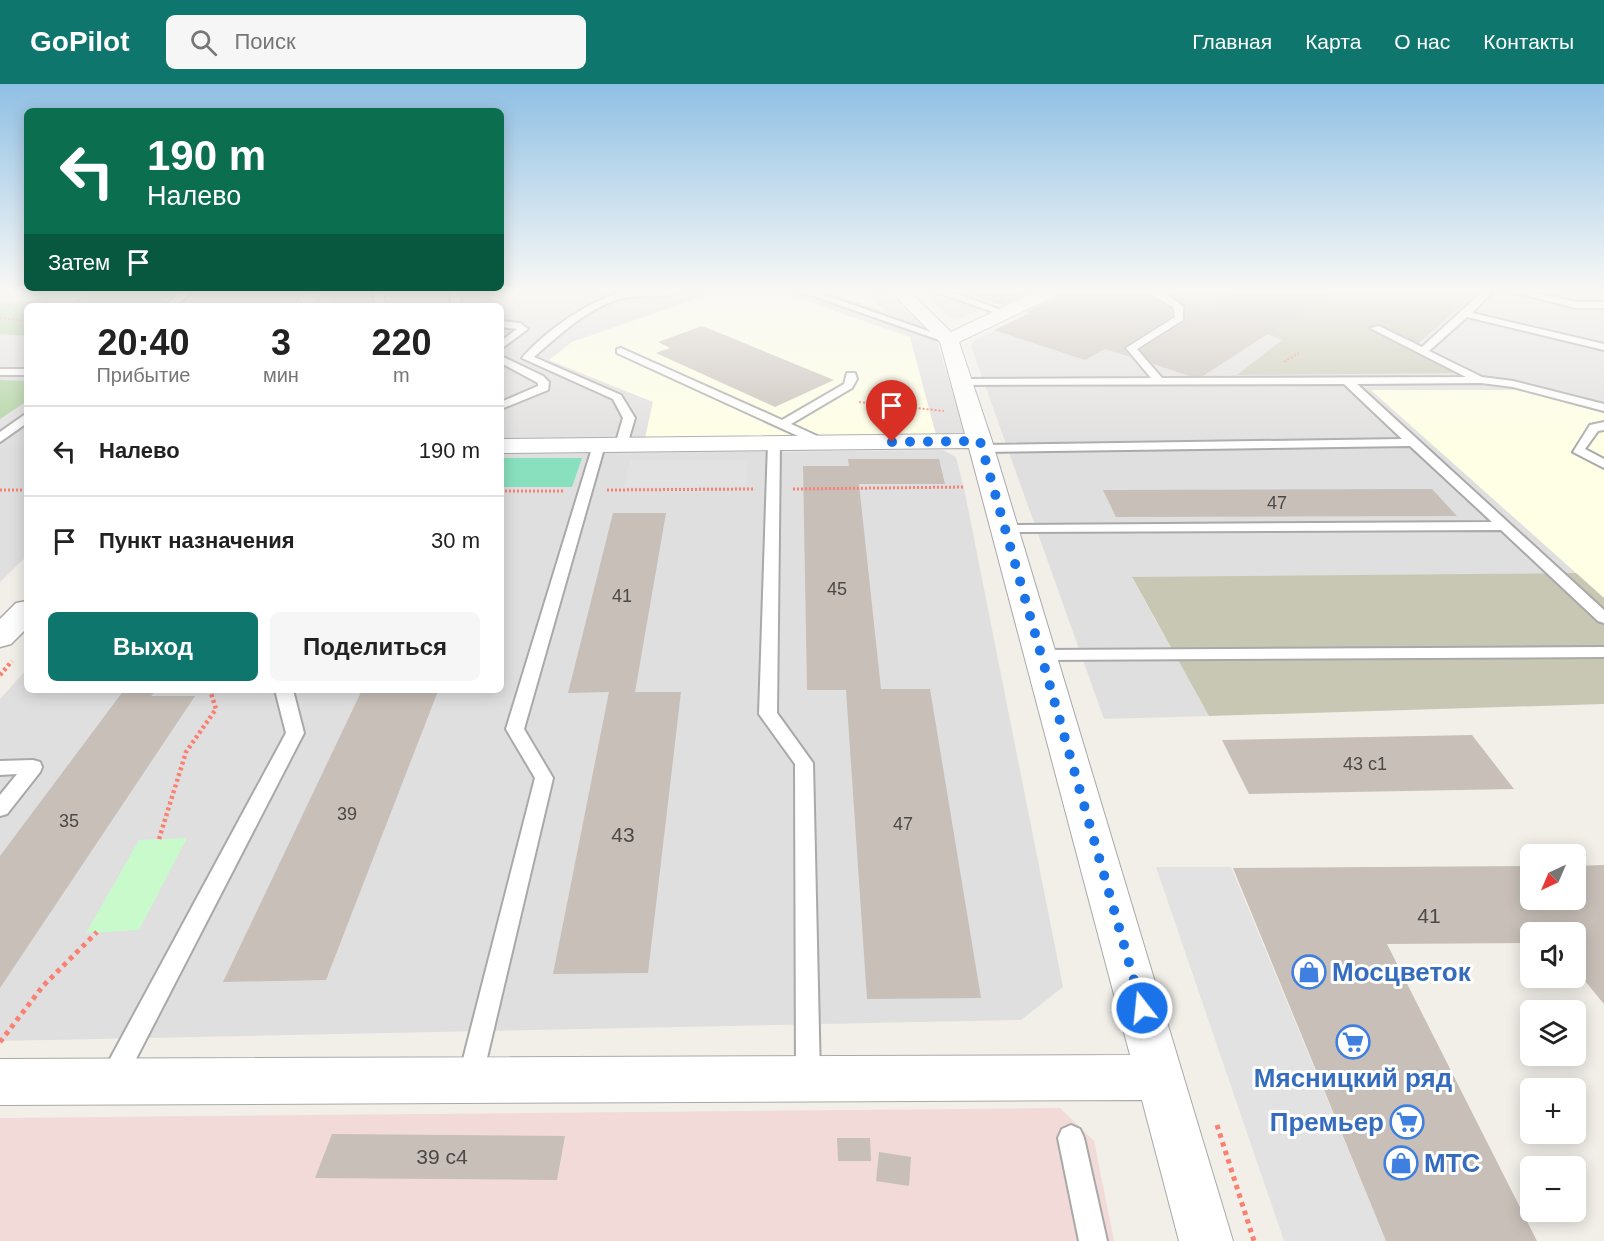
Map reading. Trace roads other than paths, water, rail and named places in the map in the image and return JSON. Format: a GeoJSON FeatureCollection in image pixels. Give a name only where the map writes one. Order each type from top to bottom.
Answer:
{"type":"FeatureCollection","features":[{"type":"Feature","properties":{"kind":"street"},"geometry":{"type":"LineString","coordinates":[[950,345],[1041,655],[1206,1241]]}},
{"type":"Feature","properties":{"kind":"street"},"geometry":{"type":"LineString","coordinates":[[504,446],[610,445],[778,434],[822,443],[981,445]]}},
{"type":"Feature","properties":{"kind":"street"},"geometry":{"type":"LineString","coordinates":[[0,637],[24,613]]}},
{"type":"Feature","properties":{"kind":"street"},"geometry":{"type":"LineString","coordinates":[[0,1082],[1161,1077]]}},
{"type":"Feature","properties":{"kind":"lane"},"geometry":{"type":"LineString","coordinates":[[469,1080],[544,778],[515,729],[586,490],[610,445],[629,418],[616,396],[527,358],[541,345]]}},
{"type":"Feature","properties":{"kind":"lane"},"geometry":{"type":"LineString","coordinates":[[1136,345],[1131,348],[1159,381]]}},
{"type":"Feature","properties":{"kind":"lane"},"geometry":{"type":"LineString","coordinates":[[1410,345],[1481,380]]}},
{"type":"Feature","properties":{"kind":"lane"},"geometry":{"type":"LineString","coordinates":[[1423,351],[1430,345]]}},
{"type":"Feature","properties":{"kind":"lane"},"geometry":{"type":"LineString","coordinates":[[621,351],[778,434]]}},
{"type":"Feature","properties":{"kind":"lane"},"geometry":{"type":"LineString","coordinates":[[504,361],[544,382],[544,388],[504,405]]}},
{"type":"Feature","properties":{"kind":"lane"},"geometry":{"type":"LineString","coordinates":[[0,372],[24,372]]}},
{"type":"Feature","properties":{"kind":"lane"},"geometry":{"type":"LineString","coordinates":[[778,434],[848,386],[852,380],[851,375]]}},
{"type":"Feature","properties":{"kind":"lane"},"geometry":{"type":"LineString","coordinates":[[1346,380],[1604,618]]}},
{"type":"Feature","properties":{"kind":"lane"},"geometry":{"type":"LineString","coordinates":[[961,382],[1481,380],[1513,384],[1604,408]]}},
{"type":"Feature","properties":{"kind":"lane"},"geometry":{"type":"LineString","coordinates":[[0,438],[24,419]]}},
{"type":"Feature","properties":{"kind":"lane"},"geometry":{"type":"LineString","coordinates":[[1604,426],[1594,428],[1579,448],[1584,456],[1604,464]]}},
{"type":"Feature","properties":{"kind":"lane"},"geometry":{"type":"LineString","coordinates":[[778,434],[768,714],[804,763],[808,1078]]}},
{"type":"Feature","properties":{"kind":"lane"},"geometry":{"type":"LineString","coordinates":[[981,445],[1412,442]]}},
{"type":"Feature","properties":{"kind":"lane"},"geometry":{"type":"LineString","coordinates":[[1005,530],[1504,526]]}},
{"type":"Feature","properties":{"kind":"lane"},"geometry":{"type":"LineString","coordinates":[[1041,655],[1604,652]]}},
{"type":"Feature","properties":{"kind":"lane"},"geometry":{"type":"LineString","coordinates":[[111,1081],[295,733],[285,693]]}},
{"type":"Feature","properties":{"kind":"lane"},"geometry":{"type":"LineString","coordinates":[[0,768],[33,767],[0,810]]}},
{"type":"Feature","properties":{"kind":"lane"},"geometry":{"type":"LineString","coordinates":[[1071,1138],[1093,1241]]}},
{"type":"Feature","properties":{"kind":"place","name":"Мосцветок"},"geometry":{"type":"Point","coordinates":[1309,972]}},
{"type":"Feature","properties":{"kind":"place","name":"Мясницкий ряд"},"geometry":{"type":"Point","coordinates":[1353,1042]}},
{"type":"Feature","properties":{"kind":"place","name":"Премьер"},"geometry":{"type":"Point","coordinates":[1407,1122]}},
{"type":"Feature","properties":{"kind":"place","name":"МТС"},"geometry":{"type":"Point","coordinates":[1401,1163]}}]}
